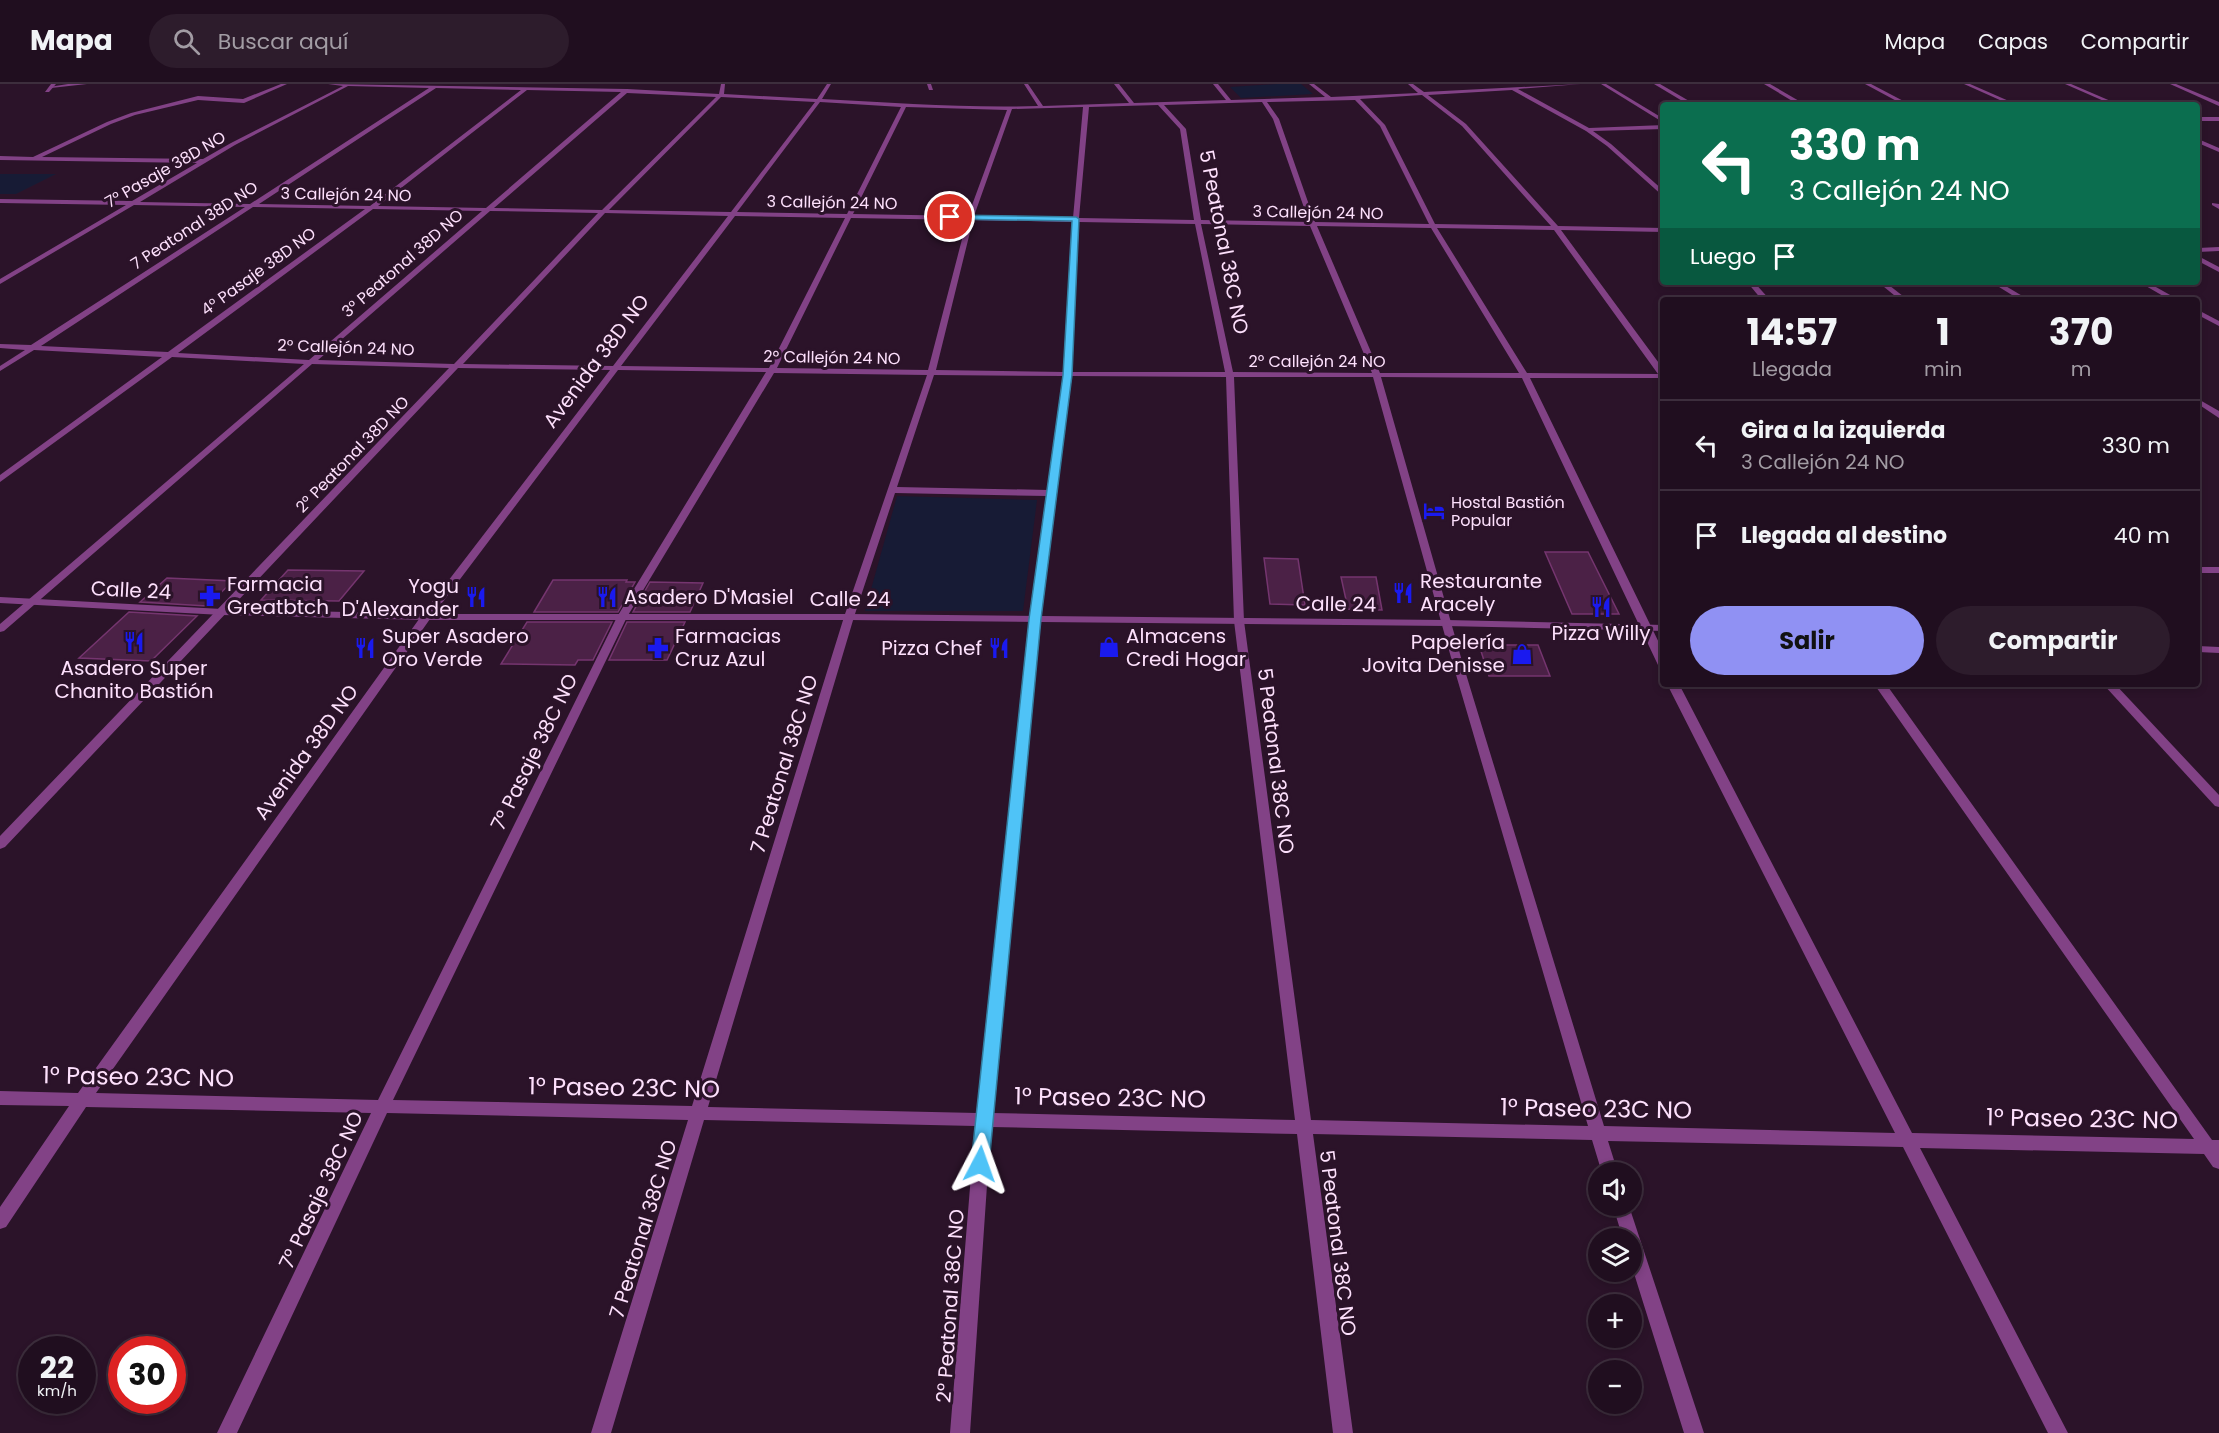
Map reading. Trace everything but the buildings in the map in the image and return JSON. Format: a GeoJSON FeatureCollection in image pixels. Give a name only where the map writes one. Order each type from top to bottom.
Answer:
{"type":"FeatureCollection","features":[{"type":"Feature","properties":{"kind":"street"},"geometry":{"type":"LineString","coordinates":[[50,87],[85,84]]}},
{"type":"Feature","properties":{"kind":"street"},"geometry":{"type":"LineString","coordinates":[[33,159],[109,123],[144,111],[198,98],[244,101],[285,84]]}},
{"type":"Feature","properties":{"kind":"street"},"geometry":{"type":"LineString","coordinates":[[330,84],[628,88],[721,95],[1010,108],[1264,102],[1579,84]]}},
{"type":"Feature","properties":{"kind":"street"},"geometry":{"type":"LineString","coordinates":[[721,95],[723,84]]}},
{"type":"Feature","properties":{"kind":"street","name":"Avenida 38D NO"},"geometry":{"type":"LineString","coordinates":[[0,1221],[82,1100],[426,617],[829,84]]}},
{"type":"Feature","properties":{"kind":"street"},"geometry":{"type":"LineString","coordinates":[[1026,84],[1041,107]]}},
{"type":"Feature","properties":{"kind":"street"},"geometry":{"type":"LineString","coordinates":[[1116,84],[1133,105]]}},
{"type":"Feature","properties":{"kind":"street"},"geometry":{"type":"LineString","coordinates":[[1215,84],[1231,103]]}},
{"type":"Feature","properties":{"kind":"street"},"geometry":{"type":"LineString","coordinates":[[1311,84],[1330,99]]}},
{"type":"Feature","properties":{"kind":"street"},"geometry":{"type":"LineString","coordinates":[[1410,84],[1464,125],[1557,229],[1660,372]]}},
{"type":"Feature","properties":{"kind":"street"},"geometry":{"type":"LineString","coordinates":[[1506,84],[1588,130],[1660,191]]}},
{"type":"Feature","properties":{"kind":"street"},"geometry":{"type":"LineString","coordinates":[[1603,84],[1660,120]]}},
{"type":"Feature","properties":{"kind":"street"},"geometry":{"type":"LineString","coordinates":[[1656,84],[1689,102]]}},
{"type":"Feature","properties":{"kind":"street"},"geometry":{"type":"LineString","coordinates":[[1766,84],[1798,102]]}},
{"type":"Feature","properties":{"kind":"street"},"geometry":{"type":"LineString","coordinates":[[1867,84],[1902,102]]}},
{"type":"Feature","properties":{"kind":"street"},"geometry":{"type":"LineString","coordinates":[[1966,84],[2008,102]]}},
{"type":"Feature","properties":{"kind":"street"},"geometry":{"type":"LineString","coordinates":[[2067,84],[2110,102]]}},
{"type":"Feature","properties":{"kind":"street"},"geometry":{"type":"LineString","coordinates":[[2172,84],[2219,104]]}},
{"type":"Feature","properties":{"kind":"street","name":"7° Pasaje 38D NO"},"geometry":{"type":"LineString","coordinates":[[0,282],[203,161],[347,85]]}},
{"type":"Feature","properties":{"kind":"street","name":"4° Pasaje 38D NO"},"geometry":{"type":"LineString","coordinates":[[0,479],[371,208],[528,86]]}},
{"type":"Feature","properties":{"kind":"street","name":"7 Peatonal 38D NO"},"geometry":{"type":"LineString","coordinates":[[0,369],[434,87]]}},
{"type":"Feature","properties":{"kind":"street","name":"3° Peatonal 38D NO"},"geometry":{"type":"LineString","coordinates":[[0,629],[628,88]]}},
{"type":"Feature","properties":{"kind":"street","name":"2° Peatonal 38D NO"},"geometry":{"type":"LineString","coordinates":[[0,844],[604,211],[721,95]]}},
{"type":"Feature","properties":{"kind":"street"},"geometry":{"type":"LineString","coordinates":[[1356,98],[1382,125],[1434,228],[1525,375],[1660,657]]}},
{"type":"Feature","properties":{"kind":"street"},"geometry":{"type":"LineString","coordinates":[[1264,102],[1276,118],[1313,225],[1377,376],[1446,623],[1607,1162]]}},
{"type":"Feature","properties":{"kind":"street","name":"7° Pasaje 38C NO"},"geometry":{"type":"LineString","coordinates":[[227,1433],[382,1107],[622,617],[771,371],[905,104]]}},
{"type":"Feature","properties":{"kind":"street","name":"5 Peatonal 38C NO"},"geometry":{"type":"LineString","coordinates":[[1160,104],[1183,129],[1198,223],[1230,376],[1239,621],[1343,1433]]}},
{"type":"Feature","properties":{"kind":"street","name":"2° Peatonal 38C NO"},"geometry":{"type":"LineString","coordinates":[[960,1433],[984,1119],[1035,619],[1068,375],[1076,219],[1086,107]]}},
{"type":"Feature","properties":{"kind":"street","name":"7 Peatonal 38C NO"},"geometry":{"type":"LineString","coordinates":[[601,1433],[849,617],[931,373],[971,217],[1010,108]]}},
{"type":"Feature","properties":{"kind":"street"},"geometry":{"type":"LineString","coordinates":[[2200,119],[2219,119]]}},
{"type":"Feature","properties":{"kind":"street"},"geometry":{"type":"LineString","coordinates":[[1588,130],[1660,128]]}},
{"type":"Feature","properties":{"kind":"street"},"geometry":{"type":"LineString","coordinates":[[2200,142],[2219,150]]}},
{"type":"Feature","properties":{"kind":"street"},"geometry":{"type":"LineString","coordinates":[[0,159],[203,161]]}},
{"type":"Feature","properties":{"kind":"street","name":"3 Callejón 24 NO"},"geometry":{"type":"LineString","coordinates":[[0,201],[971,217],[1434,228],[1660,230]]}},
{"type":"Feature","properties":{"kind":"street"},"geometry":{"type":"LineString","coordinates":[[0,206],[9,201]]}},
{"type":"Feature","properties":{"kind":"street"},"geometry":{"type":"LineString","coordinates":[[2200,250],[2219,249]]}},
{"type":"Feature","properties":{"kind":"street"},"geometry":{"type":"LineString","coordinates":[[2200,259],[2219,270]]}},
{"type":"Feature","properties":{"kind":"street"},"geometry":{"type":"LineString","coordinates":[[1753,285],[1763,297]]}},
{"type":"Feature","properties":{"kind":"street"},"geometry":{"type":"LineString","coordinates":[[1885,285],[1900,297]]}},
{"type":"Feature","properties":{"kind":"street"},"geometry":{"type":"LineString","coordinates":[[1999,285],[2020,297]]}},
{"type":"Feature","properties":{"kind":"street"},"geometry":{"type":"LineString","coordinates":[[2148,285],[2170,297]]}},
{"type":"Feature","properties":{"kind":"street"},"geometry":{"type":"LineString","coordinates":[[2200,313],[2219,324]]}},
{"type":"Feature","properties":{"kind":"street","name":"2° Callejón 24 NO"},"geometry":{"type":"LineString","coordinates":[[0,346],[310,362],[456,366],[1068,375],[1660,376]]}},
{"type":"Feature","properties":{"kind":"street"},"geometry":{"type":"LineString","coordinates":[[2200,402],[2219,415]]}},
{"type":"Feature","properties":{"kind":"street"},"geometry":{"type":"LineString","coordinates":[[2208,408],[2219,407]]}},
{"type":"Feature","properties":{"kind":"street"},"geometry":{"type":"LineString","coordinates":[[892,490],[1052,493]]}},
{"type":"Feature","properties":{"kind":"street"},"geometry":{"type":"LineString","coordinates":[[2200,570],[2219,570]]}},
{"type":"Feature","properties":{"kind":"street","name":"Calle 24"},"geometry":{"type":"LineString","coordinates":[[0,600],[222,612],[426,617],[849,617],[1446,623],[1660,628]]}},
{"type":"Feature","properties":{"kind":"street"},"geometry":{"type":"LineString","coordinates":[[2200,649],[2219,650]]}},
{"type":"Feature","properties":{"kind":"street"},"geometry":{"type":"LineString","coordinates":[[1675,687],[2058,1433]]}},
{"type":"Feature","properties":{"kind":"street"},"geometry":{"type":"LineString","coordinates":[[1882,687],[2213,1146],[2219,1162]]}},
{"type":"Feature","properties":{"kind":"street"},"geometry":{"type":"LineString","coordinates":[[2112,687],[2219,803]]}},
{"type":"Feature","properties":{"kind":"street","name":"1° Paseo 23C NO"},"geometry":{"type":"LineString","coordinates":[[0,1098],[2213,1146]]}},
{"type":"Feature","properties":{"kind":"street"},"geometry":{"type":"LineString","coordinates":[[1642,1271],[1694,1433]]}},
{"type":"Feature","properties":{"kind":"shaded area"},"geometry":{"type":"Polygon","coordinates":[[[1301,84],[1313,94],[1241,98],[1230,87],[1301,84]]]}},
{"type":"Feature","properties":{"kind":"shaded area"},"geometry":{"type":"Polygon","coordinates":[[[0,174],[56,174],[16,194],[0,194],[0,174]]]}},
{"type":"Feature","properties":{"kind":"shaded area"},"geometry":{"type":"Polygon","coordinates":[[[897,496],[1037,500],[1023,611],[865,611],[897,496]]]}},
{"type":"Feature","properties":{"kind":"place","name":"Hostal Bastión Popular"},"geometry":{"type":"Point","coordinates":[1434,511]}},
{"type":"Feature","properties":{"kind":"place","name":"Restaurante Aracely"},"geometry":{"type":"Point","coordinates":[1403,593]}},
{"type":"Feature","properties":{"kind":"place","name":"Farmacia Greatbtch"},"geometry":{"type":"Point","coordinates":[210,596]}},
{"type":"Feature","properties":{"kind":"place","name":"Yogu D'Alexander"},"geometry":{"type":"Point","coordinates":[476,597]}},
{"type":"Feature","properties":{"kind":"place","name":"Asadero D'Masiel"},"geometry":{"type":"Point","coordinates":[607,597]}},
{"type":"Feature","properties":{"kind":"place","name":"Pizza Willy"},"geometry":{"type":"Point","coordinates":[1601,607]}},
{"type":"Feature","properties":{"kind":"place","name":"Asadero Super Chanito Bastión"},"geometry":{"type":"Point","coordinates":[134,642]}},
{"type":"Feature","properties":{"kind":"place","name":"Almacens Credi Hogar"},"geometry":{"type":"Point","coordinates":[1109,647]}},
{"type":"Feature","properties":{"kind":"place","name":"Super Asadero Oro Verde"},"geometry":{"type":"Point","coordinates":[365,648]}},
{"type":"Feature","properties":{"kind":"place","name":"Farmacias Cruz Azul"},"geometry":{"type":"Point","coordinates":[658,648]}},
{"type":"Feature","properties":{"kind":"place","name":"Pizza Chef"},"geometry":{"type":"Point","coordinates":[999,648]}},
{"type":"Feature","properties":{"kind":"place","name":"Papelería Jovita Denisse"},"geometry":{"type":"Point","coordinates":[1522,654]}},
{"type":"Feature","properties":{"kind":"route"},"geometry":{"type":"LineString","coordinates":[[950,217],[1076,219],[1068,375],[1035,619],[980,1164]]}}]}
